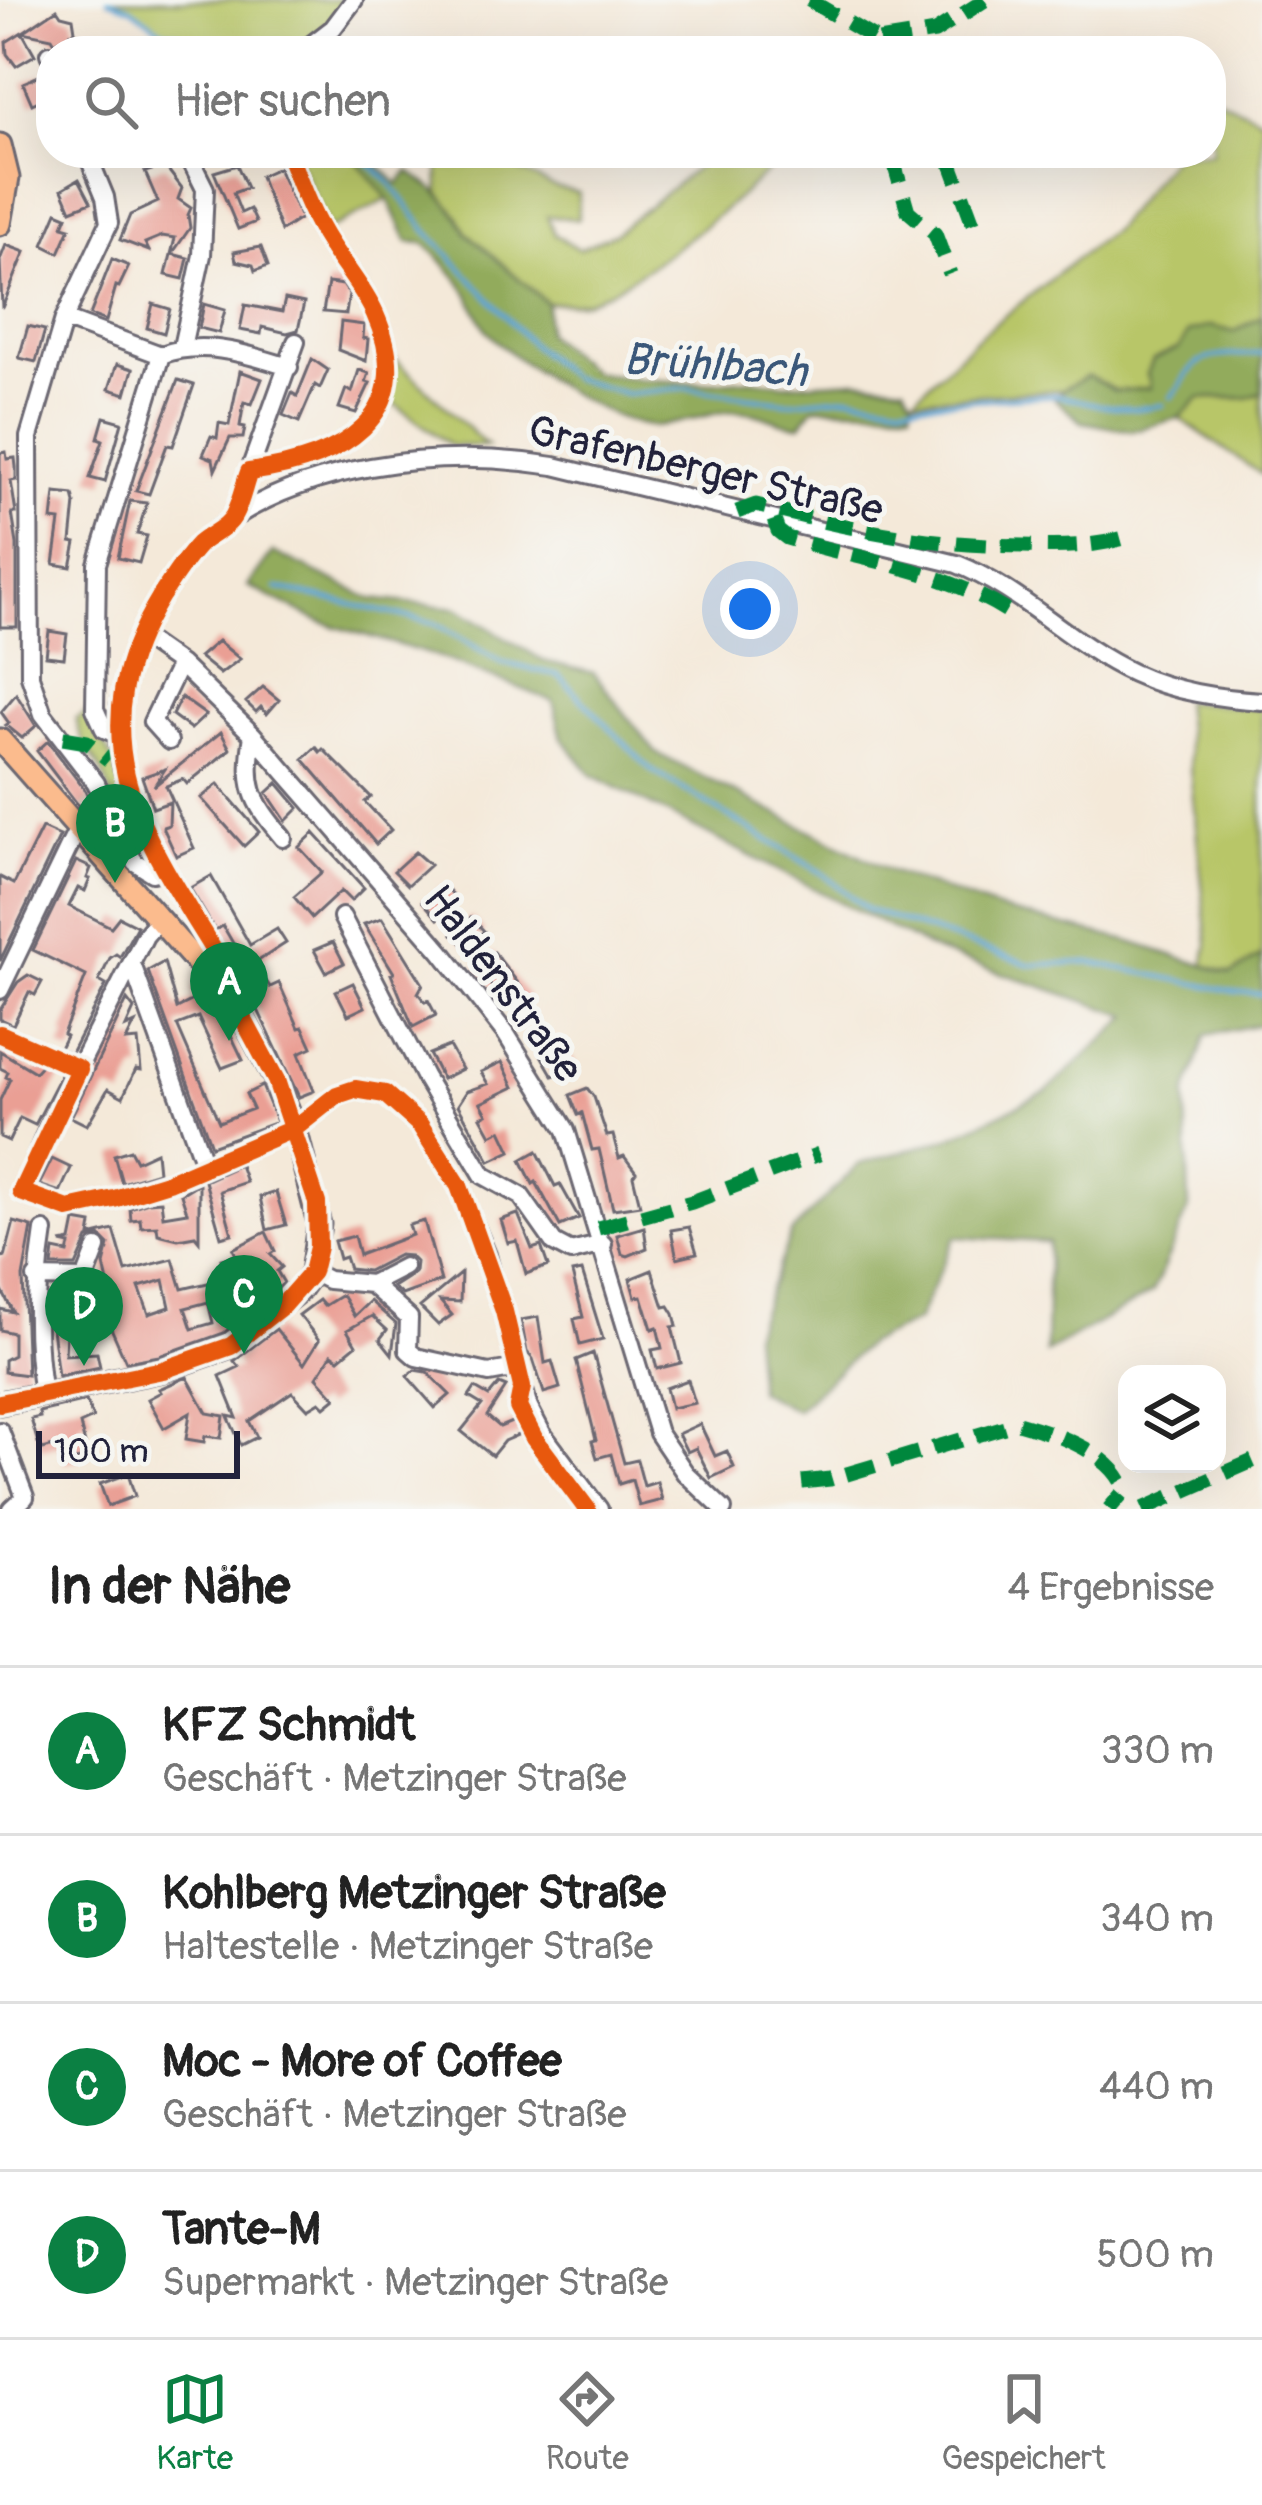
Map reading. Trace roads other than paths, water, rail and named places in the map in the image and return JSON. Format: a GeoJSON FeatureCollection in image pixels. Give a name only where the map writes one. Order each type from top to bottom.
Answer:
{"type":"FeatureCollection","features":[{"type":"Feature","properties":{"kind":"main road"},"geometry":{"type":"LineString","coordinates":[[0,145],[8,178],[0,224]]}},
{"type":"Feature","properties":{"kind":"main road"},"geometry":{"type":"LineString","coordinates":[[0,740],[238,1009],[295,1128],[320,1224],[311,1272],[282,1306],[231,1346],[163,1370],[0,1403]]}},
{"type":"Feature","properties":{"kind":"street"},"geometry":{"type":"LineString","coordinates":[[323,36],[354,0]]}},
{"type":"Feature","properties":{"kind":"street"},"geometry":{"type":"LineString","coordinates":[[93,168],[109,223],[64,319],[29,437],[30,676],[43,714],[96,783],[135,862],[152,873],[165,870]]}},
{"type":"Feature","properties":{"kind":"street"},"geometry":{"type":"LineString","coordinates":[[182,347],[202,255],[205,189],[194,168]]}},
{"type":"Feature","properties":{"kind":"street"},"geometry":{"type":"LineString","coordinates":[[249,472],[281,467],[334,448],[367,426],[386,398],[389,372],[381,327],[316,220],[294,168]]}},
{"type":"Feature","properties":{"kind":"street"},"geometry":{"type":"LineString","coordinates":[[64,319],[160,355],[182,347],[233,350],[289,367]]}},
{"type":"Feature","properties":{"kind":"street"},"geometry":{"type":"LineString","coordinates":[[233,519],[296,342]]}},
{"type":"Feature","properties":{"kind":"street"},"geometry":{"type":"LineString","coordinates":[[118,735],[104,729],[95,709],[97,564],[160,355]]}},
{"type":"Feature","properties":{"kind":"street","name":"Grafenberger Straße"},"geometry":{"type":"LineString","coordinates":[[238,1009],[238,992],[165,870],[135,805],[118,735],[128,665],[179,568],[202,541],[233,519],[313,483],[417,461],[508,459],[554,466],[957,564],[1009,590],[1132,673],[1195,694],[1262,701]]}},
{"type":"Feature","properties":{"kind":"street","name":"Haldenstraße"},"geometry":{"type":"LineString","coordinates":[[140,636],[180,664],[253,735],[441,951],[506,1034],[566,1130],[658,1433],[685,1473],[723,1509]]}},
{"type":"Feature","properties":{"kind":"street"},"geometry":{"type":"LineString","coordinates":[[169,741],[152,722],[180,664]]}},
{"type":"Feature","properties":{"kind":"street"},"geometry":{"type":"LineString","coordinates":[[253,735],[250,790],[255,804],[283,838]]}},
{"type":"Feature","properties":{"kind":"street"},"geometry":{"type":"LineString","coordinates":[[0,990],[78,828]]}},
{"type":"Feature","properties":{"kind":"street"},"geometry":{"type":"LineString","coordinates":[[342,917],[424,1076],[483,1175],[521,1196],[554,1243],[571,1252],[603,1244]]}},
{"type":"Feature","properties":{"kind":"street"},"geometry":{"type":"LineString","coordinates":[[160,918],[145,936],[48,1128],[22,1192],[68,1209],[92,1205],[169,1182],[295,1128],[323,1103],[355,1089],[385,1094],[420,1125],[470,1209],[517,1368],[542,1433],[599,1509]]}},
{"type":"Feature","properties":{"kind":"street"},"geometry":{"type":"LineString","coordinates":[[132,964],[204,1164]]}},
{"type":"Feature","properties":{"kind":"street"},"geometry":{"type":"LineString","coordinates":[[43,1394],[35,1318],[44,1231]]}},
{"type":"Feature","properties":{"kind":"street"},"geometry":{"type":"LineString","coordinates":[[36,1278],[85,1279],[97,1248]]}},
{"type":"Feature","properties":{"kind":"street"},"geometry":{"type":"LineString","coordinates":[[311,1272],[328,1280],[371,1284],[404,1268]]}},
{"type":"Feature","properties":{"kind":"street"},"geometry":{"type":"LineString","coordinates":[[371,1284],[409,1318],[408,1350],[416,1357],[489,1373],[517,1368]]}},
{"type":"Feature","properties":{"kind":"street"},"geometry":{"type":"LineString","coordinates":[[0,1432],[25,1496],[11,1509]]}},
{"type":"Feature","properties":{"kind":"waterway"},"geometry":{"type":"LineString","coordinates":[[108,0],[131,8],[162,31],[182,36]]}},
{"type":"Feature","properties":{"kind":"waterway","name":"Brühlbach"},"geometry":{"type":"LineString","coordinates":[[374,168],[533,346],[571,378],[627,394],[685,388],[787,402],[850,396],[901,404],[1056,395],[1136,409],[1163,405]]}},
{"type":"Feature","properties":{"kind":"waterway"},"geometry":{"type":"LineString","coordinates":[[1171,397],[1203,360],[1262,353]]}},
{"type":"Feature","properties":{"kind":"waterway"},"geometry":{"type":"LineString","coordinates":[[277,588],[434,623],[503,663],[558,675],[651,770],[822,873],[868,910],[1031,965],[1089,962],[1262,994]]}},
{"type":"Feature","properties":{"kind":"place","name":"Kohlberg Metzinger Straße"},"geometry":{"type":"Point","coordinates":[115,883]}},
{"type":"Feature","properties":{"kind":"place","name":"KFZ Schmidt"},"geometry":{"type":"Point","coordinates":[229,1041]}},
{"type":"Feature","properties":{"kind":"place","name":"Moc - More of Coffee"},"geometry":{"type":"Point","coordinates":[244,1354]}},
{"type":"Feature","properties":{"kind":"place","name":"Tante-M"},"geometry":{"type":"Point","coordinates":[84,1366]}}]}
